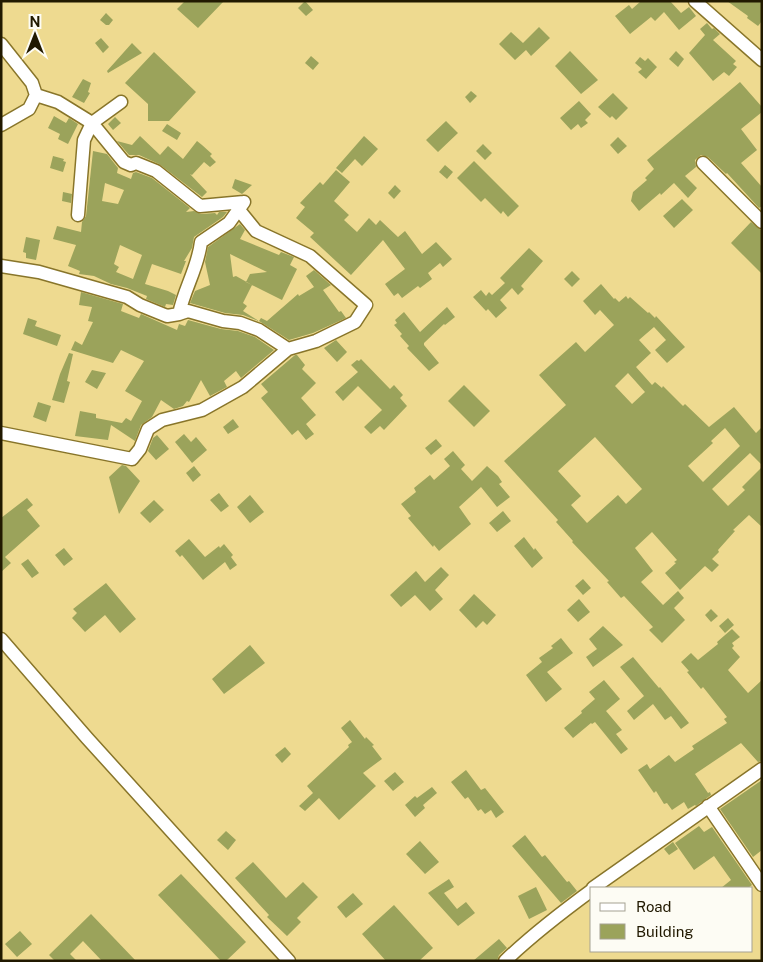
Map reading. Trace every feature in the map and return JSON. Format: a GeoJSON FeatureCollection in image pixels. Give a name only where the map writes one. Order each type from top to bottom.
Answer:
{"type":"FeatureCollection","features":[{"type":"Feature","properties":{"kind":"street"},"geometry":{"type":"LineString","coordinates":[[695,1],[762,60]]}},
{"type":"Feature","properties":{"kind":"street"},"geometry":{"type":"LineString","coordinates":[[1,44],[32,83],[36,96],[30,109],[1,125]]}},
{"type":"Feature","properties":{"kind":"street"},"geometry":{"type":"LineString","coordinates":[[36,96],[58,102],[92,123],[124,162],[131,165],[136,163],[156,171],[200,206],[244,202],[229,223],[202,242],[193,275],[183,295],[179,314]]}},
{"type":"Feature","properties":{"kind":"street"},"geometry":{"type":"LineString","coordinates":[[78,215],[84,140],[92,123],[121,102]]}},
{"type":"Feature","properties":{"kind":"street"},"geometry":{"type":"LineString","coordinates":[[703,163],[762,222]]}},
{"type":"Feature","properties":{"kind":"street"},"geometry":{"type":"LineString","coordinates":[[1,433],[132,459],[140,449],[148,429],[162,420],[185,416],[202,410],[243,387],[288,349],[316,341],[355,322],[366,305],[310,256],[256,231],[238,210]]}},
{"type":"Feature","properties":{"kind":"street"},"geometry":{"type":"LineString","coordinates":[[1,266],[39,272],[127,297],[140,305],[167,316],[188,311],[223,321],[240,323],[259,330],[288,349]]}},
{"type":"Feature","properties":{"kind":"street"},"geometry":{"type":"LineString","coordinates":[[1,639],[289,961]]}},
{"type":"Feature","properties":{"kind":"street"},"geometry":{"type":"LineString","coordinates":[[596,887],[762,768]]}},
{"type":"Feature","properties":{"kind":"street"},"geometry":{"type":"LineString","coordinates":[[708,806],[762,885]]}},
{"type":"Feature","properties":{"kind":"street"},"geometry":{"type":"LineString","coordinates":[[505,961],[548,923],[590,891]]}},
{"type":"Feature","properties":{"kind":"building"},"geometry":{"type":"Polygon","coordinates":[[[185,1],[224,1],[198,28],[177,9],[185,1]]]}},
{"type":"Feature","properties":{"kind":"building"},"geometry":{"type":"Polygon","coordinates":[[[305,1],[313,10],[306,16],[298,8],[305,1]]]}},
{"type":"Feature","properties":{"kind":"building"},"geometry":{"type":"Polygon","coordinates":[[[641,1],[670,1],[681,13],[689,7],[696,16],[679,30],[664,12],[655,21],[651,17],[630,34],[615,16],[629,5],[632,9],[641,1]]]}},
{"type":"Feature","properties":{"kind":"building"},"geometry":{"type":"Polygon","coordinates":[[[727,1],[762,1],[762,21],[758,26],[747,18],[748,16],[727,1]]]}},
{"type":"Feature","properties":{"kind":"building"},"geometry":{"type":"Polygon","coordinates":[[[106,13],[113,20],[109,25],[100,20],[106,13]]]}},
{"type":"Feature","properties":{"kind":"building"},"geometry":{"type":"Polygon","coordinates":[[[707,23],[720,34],[713,40],[736,61],[733,64],[737,67],[729,76],[724,72],[713,81],[689,53],[705,35],[700,29],[707,23]]]}},
{"type":"Feature","properties":{"kind":"building"},"geometry":{"type":"Polygon","coordinates":[[[539,27],[550,38],[531,56],[526,50],[515,60],[499,44],[511,32],[523,43],[539,27]]]}},
{"type":"Feature","properties":{"kind":"building"},"geometry":{"type":"Polygon","coordinates":[[[101,38],[109,47],[103,53],[95,43],[101,38]]]}},
{"type":"Feature","properties":{"kind":"building"},"geometry":{"type":"Polygon","coordinates":[[[132,43],[142,53],[108,73],[107,71],[132,43]]]}},
{"type":"Feature","properties":{"kind":"building"},"geometry":{"type":"Polygon","coordinates":[[[570,51],[598,80],[581,94],[555,66],[570,51]]]}},
{"type":"Feature","properties":{"kind":"building"},"geometry":{"type":"Polygon","coordinates":[[[676,51],[684,59],[678,67],[669,59],[676,51]]]}},
{"type":"Feature","properties":{"kind":"building"},"geometry":{"type":"Polygon","coordinates":[[[154,52],[196,92],[169,121],[148,121],[148,104],[125,83],[154,52]]]}},
{"type":"Feature","properties":{"kind":"building"},"geometry":{"type":"Polygon","coordinates":[[[311,56],[319,63],[313,70],[305,63],[311,56]]]}},
{"type":"Feature","properties":{"kind":"building"},"geometry":{"type":"Polygon","coordinates":[[[640,57],[645,61],[648,58],[657,67],[646,79],[638,72],[642,69],[635,63],[640,57]]]}},
{"type":"Feature","properties":{"kind":"building"},"geometry":{"type":"Polygon","coordinates":[[[83,79],[91,83],[88,92],[90,93],[84,103],[72,97],[83,79]]]}},
{"type":"Feature","properties":{"kind":"building"},"geometry":{"type":"Polygon","coordinates":[[[740,82],[762,107],[762,112],[741,129],[757,150],[741,163],[762,187],[762,206],[759,208],[727,173],[708,157],[701,155],[695,160],[696,167],[685,176],[697,188],[688,198],[674,183],[639,211],[631,201],[633,192],[647,180],[645,178],[654,169],[647,160],[740,82]]]}},
{"type":"Feature","properties":{"kind":"building"},"geometry":{"type":"Polygon","coordinates":[[[471,91],[477,96],[470,103],[465,97],[471,91]]]}},
{"type":"Feature","properties":{"kind":"building"},"geometry":{"type":"Polygon","coordinates":[[[613,93],[628,108],[616,120],[612,116],[610,118],[598,107],[613,93]]]}},
{"type":"Feature","properties":{"kind":"building"},"geometry":{"type":"Polygon","coordinates":[[[579,101],[591,114],[585,120],[588,123],[581,128],[578,124],[571,130],[560,118],[579,101]]]}},
{"type":"Feature","properties":{"kind":"building"},"geometry":{"type":"Polygon","coordinates":[[[54,116],[66,123],[69,118],[78,124],[68,144],[58,139],[60,134],[48,128],[54,116]]]}},
{"type":"Feature","properties":{"kind":"building"},"geometry":{"type":"Polygon","coordinates":[[[115,117],[121,123],[113,130],[108,124],[115,117]]]}},
{"type":"Feature","properties":{"kind":"building"},"geometry":{"type":"Polygon","coordinates":[[[446,121],[458,133],[438,152],[426,140],[446,121]]]}},
{"type":"Feature","properties":{"kind":"building"},"geometry":{"type":"Polygon","coordinates":[[[167,124],[181,133],[177,140],[162,131],[167,124]]]}},
{"type":"Feature","properties":{"kind":"building"},"geometry":{"type":"Polygon","coordinates":[[[140,136],[160,155],[168,146],[183,159],[197,141],[202,145],[212,154],[210,156],[216,162],[210,167],[204,162],[192,175],[190,174],[207,192],[202,197],[159,164],[139,155],[129,155],[117,141],[132,145],[140,136]]]}},
{"type":"Feature","properties":{"kind":"building"},"geometry":{"type":"Polygon","coordinates":[[[364,136],[378,149],[362,166],[355,159],[342,173],[336,168],[364,136]]]}},
{"type":"Feature","properties":{"kind":"building"},"geometry":{"type":"Polygon","coordinates":[[[618,137],[627,146],[618,154],[610,145],[618,137]]]}},
{"type":"Feature","properties":{"kind":"building"},"geometry":{"type":"Polygon","coordinates":[[[483,144],[492,153],[485,160],[476,151],[483,144]]]}},
{"type":"Feature","properties":{"kind":"building"},"geometry":{"type":"Polygon","coordinates":[[[93,151],[107,154],[118,168],[117,173],[131,179],[133,173],[136,172],[152,178],[190,208],[186,212],[215,213],[217,215],[219,212],[227,212],[223,217],[194,237],[192,248],[184,261],[186,261],[181,274],[152,264],[145,284],[176,295],[173,305],[166,304],[165,307],[146,299],[147,296],[94,276],[79,274],[80,271],[68,266],[76,245],[53,239],[57,226],[81,232],[82,222],[86,216],[93,151]],[[105,183],[102,201],[118,204],[124,190],[105,183]],[[120,245],[114,264],[119,267],[116,272],[133,279],[142,255],[120,245]]]}},
{"type":"Feature","properties":{"kind":"building"},"geometry":{"type":"Polygon","coordinates":[[[53,156],[64,159],[63,161],[66,162],[63,172],[50,168],[53,156]]]}},
{"type":"Feature","properties":{"kind":"building"},"geometry":{"type":"Polygon","coordinates":[[[474,161],[519,206],[508,217],[503,211],[501,214],[485,198],[481,202],[457,178],[474,161]]]}},
{"type":"Feature","properties":{"kind":"building"},"geometry":{"type":"Polygon","coordinates":[[[445,165],[453,172],[447,179],[439,172],[445,165]]]}},
{"type":"Feature","properties":{"kind":"building"},"geometry":{"type":"Polygon","coordinates":[[[336,170],[350,182],[334,201],[349,215],[344,220],[357,232],[369,218],[376,225],[380,220],[398,237],[405,231],[422,254],[436,242],[452,259],[443,267],[440,263],[428,273],[432,279],[420,288],[418,286],[402,298],[398,293],[394,296],[385,284],[405,269],[383,240],[351,275],[310,237],[314,233],[296,218],[305,207],[300,203],[320,182],[323,185],[336,170]]]}},
{"type":"Feature","properties":{"kind":"building"},"geometry":{"type":"Polygon","coordinates":[[[235,179],[252,185],[242,194],[232,188],[235,179]]]}},
{"type":"Feature","properties":{"kind":"building"},"geometry":{"type":"Polygon","coordinates":[[[395,185],[401,191],[394,199],[388,193],[395,185]]]}},
{"type":"Feature","properties":{"kind":"building"},"geometry":{"type":"Polygon","coordinates":[[[63,192],[72,194],[71,203],[62,201],[63,192]]]}},
{"type":"Feature","properties":{"kind":"building"},"geometry":{"type":"Polygon","coordinates":[[[682,199],[693,210],[674,228],[663,216],[682,199]]]}},
{"type":"Feature","properties":{"kind":"building"},"geometry":{"type":"Polygon","coordinates":[[[751,222],[762,231],[762,274],[731,243],[751,222]]]}},
{"type":"Feature","properties":{"kind":"building"},"geometry":{"type":"Polygon","coordinates":[[[240,224],[245,230],[240,239],[279,255],[281,252],[294,257],[290,265],[297,269],[282,300],[252,285],[243,303],[247,306],[243,311],[259,321],[243,315],[225,313],[190,303],[195,291],[210,285],[205,262],[208,247],[240,224]],[[230,254],[233,277],[236,276],[246,282],[250,274],[267,272],[230,254]]]}},
{"type":"Feature","properties":{"kind":"building"},"geometry":{"type":"Polygon","coordinates":[[[26,237],[40,240],[36,260],[26,258],[26,253],[23,252],[26,237]]]}},
{"type":"Feature","properties":{"kind":"building"},"geometry":{"type":"Polygon","coordinates":[[[529,248],[543,261],[521,286],[524,289],[518,295],[512,288],[500,300],[507,308],[496,318],[488,309],[486,311],[473,297],[481,290],[486,296],[489,292],[492,295],[505,283],[500,278],[529,248]]]}},
{"type":"Feature","properties":{"kind":"building"},"geometry":{"type":"Polygon","coordinates":[[[314,270],[331,285],[323,290],[339,312],[341,311],[346,318],[313,333],[289,340],[259,321],[261,318],[267,321],[298,294],[299,296],[314,287],[306,276],[314,270]]]}},
{"type":"Feature","properties":{"kind":"building"},"geometry":{"type":"Polygon","coordinates":[[[572,271],[580,279],[572,287],[564,279],[572,271]]]}},
{"type":"Feature","properties":{"kind":"building"},"geometry":{"type":"Polygon","coordinates":[[[601,284],[619,302],[626,296],[628,299],[630,297],[648,313],[655,318],[656,316],[685,347],[667,363],[655,350],[666,340],[654,327],[639,340],[651,353],[636,367],[652,385],[655,382],[662,388],[663,386],[683,406],[685,404],[709,427],[734,407],[756,433],[762,427],[762,465],[750,453],[712,489],[728,506],[745,490],[742,487],[762,467],[762,527],[749,515],[733,530],[735,531],[712,559],[719,565],[712,572],[705,566],[680,590],[665,573],[677,560],[652,532],[635,548],[653,571],[641,582],[663,605],[678,591],[684,598],[674,608],[685,620],[662,643],[649,630],[653,627],[624,596],[621,598],[607,582],[609,581],[572,542],[556,522],[558,520],[504,461],[566,405],[539,375],[576,342],[585,352],[614,325],[600,310],[595,315],[583,301],[601,284]],[[628,373],[615,386],[632,404],[645,392],[628,373]],[[725,428],[711,441],[713,443],[688,466],[703,482],[740,446],[725,428]],[[595,437],[558,471],[581,496],[571,505],[587,523],[618,495],[626,504],[642,489],[595,437]]]}},
{"type":"Feature","properties":{"kind":"building"},"geometry":{"type":"Polygon","coordinates":[[[81,292],[123,304],[121,311],[139,318],[141,314],[177,330],[179,324],[185,326],[188,320],[221,329],[238,331],[255,337],[274,350],[241,378],[236,371],[224,381],[227,387],[210,396],[201,380],[189,402],[187,401],[183,406],[174,409],[161,400],[152,417],[141,425],[135,441],[111,425],[108,440],[75,436],[80,411],[96,414],[96,418],[122,423],[126,418],[131,421],[142,401],[125,391],[144,361],[121,350],[113,363],[71,350],[75,341],[82,345],[93,322],[88,321],[92,307],[79,305],[81,292]]]}},
{"type":"Feature","properties":{"kind":"building"},"geometry":{"type":"Polygon","coordinates":[[[447,307],[455,317],[444,324],[424,343],[439,363],[429,371],[407,348],[409,346],[400,336],[402,334],[394,325],[397,323],[395,320],[404,312],[420,332],[447,307]]]}},
{"type":"Feature","properties":{"kind":"building"},"geometry":{"type":"Polygon","coordinates":[[[28,318],[37,321],[35,326],[61,335],[57,346],[23,334],[28,318]]]}},
{"type":"Feature","properties":{"kind":"building"},"geometry":{"type":"Polygon","coordinates":[[[336,340],[347,352],[337,362],[324,348],[336,340]]]}},
{"type":"Feature","properties":{"kind":"building"},"geometry":{"type":"Polygon","coordinates":[[[69,353],[73,354],[67,381],[70,382],[64,403],[52,400],[69,353]]]}},
{"type":"Feature","properties":{"kind":"building"},"geometry":{"type":"Polygon","coordinates":[[[295,355],[305,365],[302,369],[316,383],[301,398],[316,415],[306,424],[314,434],[306,440],[298,430],[292,435],[261,398],[268,392],[261,384],[295,355]]]}},
{"type":"Feature","properties":{"kind":"building"},"geometry":{"type":"Polygon","coordinates":[[[361,359],[390,389],[394,385],[403,395],[400,398],[407,406],[384,430],[380,426],[371,434],[364,427],[382,410],[358,386],[343,401],[335,392],[358,372],[351,365],[361,359]]]}},
{"type":"Feature","properties":{"kind":"building"},"geometry":{"type":"Polygon","coordinates":[[[92,370],[106,373],[97,389],[85,382],[92,370]]]}},
{"type":"Feature","properties":{"kind":"building"},"geometry":{"type":"Polygon","coordinates":[[[464,385],[490,411],[474,427],[448,401],[464,385]]]}},
{"type":"Feature","properties":{"kind":"building"},"geometry":{"type":"Polygon","coordinates":[[[38,402],[51,406],[46,422],[33,417],[38,402]]]}},
{"type":"Feature","properties":{"kind":"building"},"geometry":{"type":"Polygon","coordinates":[[[233,419],[239,427],[228,434],[223,427],[233,419]]]}},
{"type":"Feature","properties":{"kind":"building"},"geometry":{"type":"Polygon","coordinates":[[[184,434],[191,442],[196,437],[207,450],[192,463],[175,442],[184,434]]]}},
{"type":"Feature","properties":{"kind":"building"},"geometry":{"type":"Polygon","coordinates":[[[157,435],[169,449],[156,460],[148,451],[153,438],[157,435]]]}},
{"type":"Feature","properties":{"kind":"building"},"geometry":{"type":"Polygon","coordinates":[[[436,439],[442,446],[431,455],[425,448],[436,439]]]}},
{"type":"Feature","properties":{"kind":"building"},"geometry":{"type":"Polygon","coordinates":[[[453,451],[465,465],[461,469],[472,481],[487,466],[498,476],[502,482],[499,484],[510,497],[497,507],[481,487],[459,507],[471,524],[439,551],[434,545],[433,547],[408,518],[411,516],[401,504],[416,492],[414,488],[430,475],[434,480],[450,466],[444,459],[453,451]]]}},
{"type":"Feature","properties":{"kind":"building"},"geometry":{"type":"Polygon","coordinates":[[[122,465],[126,466],[140,481],[119,514],[109,477],[122,465]]]}},
{"type":"Feature","properties":{"kind":"building"},"geometry":{"type":"Polygon","coordinates":[[[194,466],[201,475],[193,482],[186,473],[194,466]]]}},
{"type":"Feature","properties":{"kind":"building"},"geometry":{"type":"Polygon","coordinates":[[[219,493],[229,506],[221,512],[210,500],[219,493]]]}},
{"type":"Feature","properties":{"kind":"building"},"geometry":{"type":"Polygon","coordinates":[[[250,495],[264,512],[250,523],[237,507],[250,495]]]}},
{"type":"Feature","properties":{"kind":"building"},"geometry":{"type":"Polygon","coordinates":[[[27,498],[33,505],[27,510],[40,526],[5,557],[11,563],[1,572],[1,518],[27,498]]]}},
{"type":"Feature","properties":{"kind":"building"},"geometry":{"type":"Polygon","coordinates":[[[154,500],[164,510],[150,523],[140,513],[154,500]]]}},
{"type":"Feature","properties":{"kind":"building"},"geometry":{"type":"Polygon","coordinates":[[[503,511],[511,521],[497,532],[489,523],[503,511]]]}},
{"type":"Feature","properties":{"kind":"building"},"geometry":{"type":"Polygon","coordinates":[[[524,537],[543,558],[532,568],[514,546],[524,537]]]}},
{"type":"Feature","properties":{"kind":"building"},"geometry":{"type":"Polygon","coordinates":[[[189,539],[205,557],[224,544],[233,555],[231,557],[237,565],[230,570],[225,562],[203,580],[182,555],[180,557],[175,551],[189,539]]]}},
{"type":"Feature","properties":{"kind":"building"},"geometry":{"type":"Polygon","coordinates":[[[64,548],[73,559],[64,566],[55,555],[64,548]]]}},
{"type":"Feature","properties":{"kind":"building"},"geometry":{"type":"Polygon","coordinates":[[[28,559],[39,573],[32,578],[21,564],[28,559]]]}},
{"type":"Feature","properties":{"kind":"building"},"geometry":{"type":"Polygon","coordinates":[[[441,567],[449,575],[435,590],[443,599],[430,611],[415,595],[401,607],[390,595],[416,571],[425,582],[441,567]]]}},
{"type":"Feature","properties":{"kind":"building"},"geometry":{"type":"Polygon","coordinates":[[[583,579],[591,588],[583,595],[575,586],[583,579]]]}},
{"type":"Feature","properties":{"kind":"building"},"geometry":{"type":"Polygon","coordinates":[[[106,583],[136,619],[120,633],[105,615],[85,632],[72,618],[77,613],[73,609],[106,583]]]}},
{"type":"Feature","properties":{"kind":"building"},"geometry":{"type":"Polygon","coordinates":[[[474,594],[496,615],[487,625],[483,621],[476,628],[459,610],[474,594]]]}},
{"type":"Feature","properties":{"kind":"building"},"geometry":{"type":"Polygon","coordinates":[[[579,599],[590,612],[578,622],[567,610],[579,599]]]}},
{"type":"Feature","properties":{"kind":"building"},"geometry":{"type":"Polygon","coordinates":[[[711,609],[718,616],[711,622],[705,615],[711,609]]]}},
{"type":"Feature","properties":{"kind":"building"},"geometry":{"type":"Polygon","coordinates":[[[728,618],[734,625],[725,633],[719,626],[728,618]]]}},
{"type":"Feature","properties":{"kind":"building"},"geometry":{"type":"Polygon","coordinates":[[[603,626],[623,645],[593,667],[586,657],[597,649],[589,639],[603,626]]]}},
{"type":"Feature","properties":{"kind":"building"},"geometry":{"type":"Polygon","coordinates":[[[732,629],[740,637],[732,643],[734,646],[732,648],[740,657],[728,670],[748,693],[762,680],[762,761],[758,762],[741,743],[695,774],[711,795],[696,806],[688,809],[684,802],[672,810],[667,803],[664,804],[656,791],[654,793],[638,770],[647,764],[650,769],[669,755],[675,762],[694,749],[692,746],[727,723],[724,719],[727,717],[703,687],[701,689],[681,662],[691,653],[698,660],[718,644],[717,642],[732,629]]]}},
{"type":"Feature","properties":{"kind":"building"},"geometry":{"type":"Polygon","coordinates":[[[561,638],[573,653],[547,672],[562,689],[546,702],[526,675],[542,662],[539,658],[553,648],[551,646],[561,638]]]}},
{"type":"Feature","properties":{"kind":"building"},"geometry":{"type":"Polygon","coordinates":[[[250,645],[265,663],[224,694],[212,679],[250,645]]]}},
{"type":"Feature","properties":{"kind":"building"},"geometry":{"type":"Polygon","coordinates":[[[633,657],[689,723],[681,729],[671,716],[665,720],[653,704],[634,720],[627,711],[644,696],[620,667],[633,657]]]}},
{"type":"Feature","properties":{"kind":"building"},"geometry":{"type":"Polygon","coordinates":[[[604,680],[620,699],[606,711],[622,730],[616,734],[628,749],[621,754],[595,722],[591,723],[573,738],[564,728],[595,699],[589,692],[604,680]]]}},
{"type":"Feature","properties":{"kind":"building"},"geometry":{"type":"Polygon","coordinates":[[[350,720],[365,739],[366,737],[374,745],[372,746],[382,759],[363,773],[376,786],[339,820],[319,798],[305,811],[299,806],[313,793],[307,786],[352,742],[341,728],[350,720]]]}},
{"type":"Feature","properties":{"kind":"building"},"geometry":{"type":"Polygon","coordinates":[[[285,747],[291,754],[282,763],[275,755],[285,747]]]}},
{"type":"Feature","properties":{"kind":"building"},"geometry":{"type":"Polygon","coordinates":[[[466,770],[481,790],[485,788],[504,812],[496,818],[491,810],[485,814],[481,809],[478,811],[468,797],[465,799],[451,782],[466,770]]]}},
{"type":"Feature","properties":{"kind":"building"},"geometry":{"type":"Polygon","coordinates":[[[395,772],[404,782],[393,791],[384,781],[395,772]]]}},
{"type":"Feature","properties":{"kind":"building"},"geometry":{"type":"Polygon","coordinates":[[[762,780],[762,850],[753,857],[720,809],[762,780]]]}},
{"type":"Feature","properties":{"kind":"building"},"geometry":{"type":"Polygon","coordinates":[[[432,787],[437,793],[423,805],[425,808],[415,817],[405,805],[415,796],[417,798],[432,787]]]}},
{"type":"Feature","properties":{"kind":"building"},"geometry":{"type":"Polygon","coordinates":[[[699,826],[704,832],[712,827],[752,885],[749,887],[722,887],[731,880],[714,856],[694,870],[675,843],[699,826]]]}},
{"type":"Feature","properties":{"kind":"building"},"geometry":{"type":"Polygon","coordinates":[[[226,831],[236,840],[228,850],[217,840],[226,831]]]}},
{"type":"Feature","properties":{"kind":"building"},"geometry":{"type":"Polygon","coordinates":[[[525,835],[542,857],[545,855],[577,891],[561,903],[512,846],[525,835]]]}},
{"type":"Feature","properties":{"kind":"building"},"geometry":{"type":"Polygon","coordinates":[[[420,841],[439,862],[425,874],[406,854],[420,841]]]}},
{"type":"Feature","properties":{"kind":"building"},"geometry":{"type":"Polygon","coordinates":[[[673,842],[678,849],[669,855],[664,849],[673,842]]]}},
{"type":"Feature","properties":{"kind":"building"},"geometry":{"type":"Polygon","coordinates":[[[253,862],[286,898],[303,882],[318,897],[297,918],[301,922],[287,936],[267,917],[269,915],[235,878],[253,862]]]}},
{"type":"Feature","properties":{"kind":"building"},"geometry":{"type":"Polygon","coordinates":[[[181,874],[246,942],[226,961],[221,961],[158,895],[181,874]]]}},
{"type":"Feature","properties":{"kind":"building"},"geometry":{"type":"Polygon","coordinates":[[[449,879],[454,887],[444,893],[457,909],[466,902],[475,913],[458,926],[428,893],[449,879]]]}},
{"type":"Feature","properties":{"kind":"building"},"geometry":{"type":"Polygon","coordinates":[[[536,887],[547,910],[529,919],[518,896],[536,887]]]}},
{"type":"Feature","properties":{"kind":"building"},"geometry":{"type":"Polygon","coordinates":[[[353,893],[363,904],[346,918],[337,907],[353,893]]]}},
{"type":"Feature","properties":{"kind":"building"},"geometry":{"type":"Polygon","coordinates":[[[394,905],[433,948],[419,961],[386,961],[362,934],[394,905]]]}},
{"type":"Feature","properties":{"kind":"building"},"geometry":{"type":"Polygon","coordinates":[[[91,914],[136,961],[102,961],[83,941],[70,954],[77,961],[55,961],[49,955],[91,914]]]}},
{"type":"Feature","properties":{"kind":"building"},"geometry":{"type":"Polygon","coordinates":[[[20,931],[32,944],[17,957],[5,944],[20,931]]]}},
{"type":"Feature","properties":{"kind":"building"},"geometry":{"type":"Polygon","coordinates":[[[499,939],[507,948],[499,955],[497,961],[473,961],[499,939]]]}}]}
